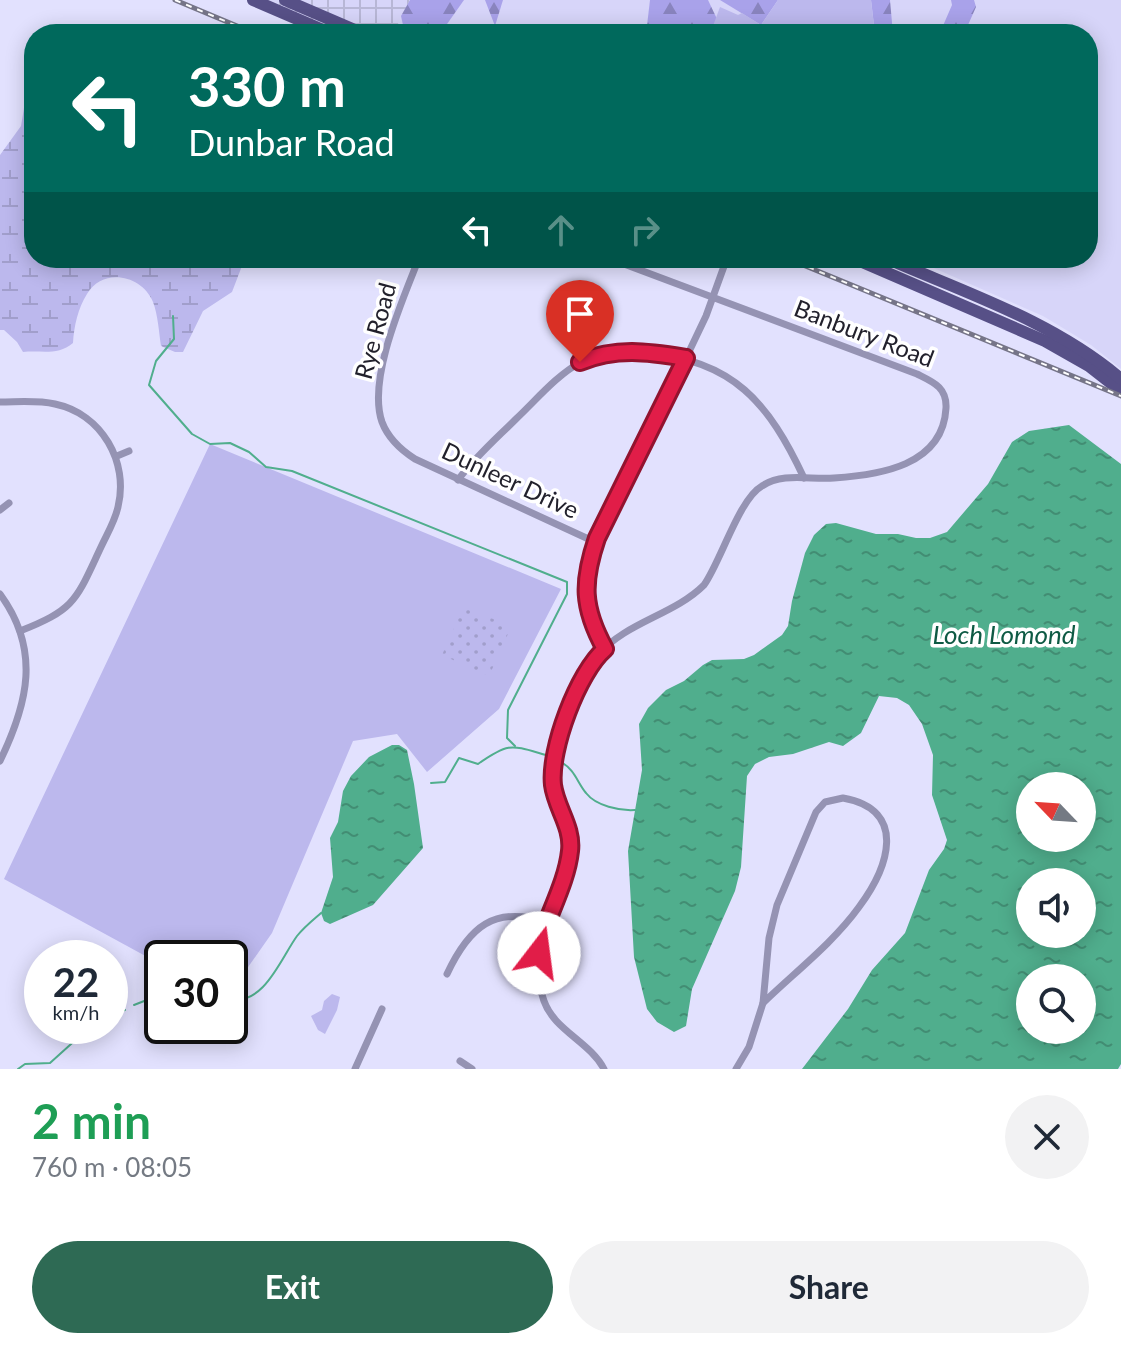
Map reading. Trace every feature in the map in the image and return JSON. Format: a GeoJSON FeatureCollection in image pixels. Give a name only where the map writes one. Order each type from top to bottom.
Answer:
{"type":"FeatureCollection","features":[{"type":"Feature","properties":{"kind":"main road"},"geometry":{"type":"LineString","coordinates":[[253,0],[309,24]]}},
{"type":"Feature","properties":{"kind":"main road"},"geometry":{"type":"LineString","coordinates":[[285,0],[341,24]]}},
{"type":"Feature","properties":{"kind":"main road"},"geometry":{"type":"LineString","coordinates":[[876,268],[1045,341],[1089,366],[1121,391]]}},
{"type":"Feature","properties":{"kind":"main road"},"geometry":{"type":"LineString","coordinates":[[909,268],[1055,333],[1094,357],[1121,379]]}},
{"type":"Feature","properties":{"kind":"street","name":"Rye Road"},"geometry":{"type":"LineString","coordinates":[[408,455],[394,443],[382,423],[379,390],[395,324],[415,268]]}},
{"type":"Feature","properties":{"kind":"street","name":"Banbury Road"},"geometry":{"type":"LineString","coordinates":[[604,1069],[592,1052],[552,1014],[544,1000],[538,967],[541,939],[570,852],[567,826],[553,784],[555,754],[576,694],[592,664],[605,649],[638,625],[693,597],[704,585],[754,491],[772,480],[865,474],[917,460],[929,447],[946,410],[943,391],[937,384],[904,368],[635,268]]}},
{"type":"Feature","properties":{"kind":"street"},"geometry":{"type":"LineString","coordinates":[[605,649],[585,600],[587,569],[595,542],[686,358],[723,268]]}},
{"type":"Feature","properties":{"kind":"street"},"geometry":{"type":"LineString","coordinates":[[458,480],[546,390],[580,362],[610,352],[624,351],[686,358],[714,368],[750,394],[783,437],[804,478]]}},
{"type":"Feature","properties":{"kind":"street"},"geometry":{"type":"LineString","coordinates":[[0,402],[40,402],[64,406],[82,415],[97,428],[117,456],[121,483],[119,505],[81,590],[58,614],[20,631]]}},
{"type":"Feature","properties":{"kind":"street"},"geometry":{"type":"LineString","coordinates":[[117,456],[129,451]]}},
{"type":"Feature","properties":{"kind":"street","name":"Dunleer Drive"},"geometry":{"type":"LineString","coordinates":[[408,455],[595,542]]}},
{"type":"Feature","properties":{"kind":"street"},"geometry":{"type":"LineString","coordinates":[[0,510],[9,503]]}},
{"type":"Feature","properties":{"kind":"street"},"geometry":{"type":"LineString","coordinates":[[0,594],[20,631],[26,670],[25,697],[17,725],[0,761]]}},
{"type":"Feature","properties":{"kind":"street"},"geometry":{"type":"LineString","coordinates":[[736,1069],[749,1047],[763,1003],[769,938],[777,905],[816,812],[832,799],[843,798],[866,804],[878,814],[886,829],[888,846],[874,881],[845,924],[763,1003]]}},
{"type":"Feature","properties":{"kind":"street"},"geometry":{"type":"LineString","coordinates":[[447,974],[463,943],[488,922],[516,915],[547,922]]}},
{"type":"Feature","properties":{"kind":"street"},"geometry":{"type":"LineString","coordinates":[[355,1069],[382,1009]]}},
{"type":"Feature","properties":{"kind":"street"},"geometry":{"type":"LineString","coordinates":[[460,1061],[472,1069]]}},
{"type":"Feature","properties":{"kind":"shaded area"},"geometry":{"type":"Polygon","coordinates":[[[262,0],[410,0],[398,24],[318,24],[262,0]]]}},
{"type":"Feature","properties":{"kind":"shaded area"},"geometry":{"type":"Polygon","coordinates":[[[410,0],[1121,0],[1121,369],[1091,345],[1043,316],[934,268],[1098,268],[1098,24],[398,24],[410,0]]]}},
{"type":"Feature","properties":{"kind":"green space"},"geometry":{"type":"Polygon","coordinates":[[[410,0],[464,0],[447,24],[403,24],[401,16],[410,0]]]}},
{"type":"Feature","properties":{"kind":"green space"},"geometry":{"type":"Polygon","coordinates":[[[485,0],[503,0],[494,24],[485,0]]]}},
{"type":"Feature","properties":{"kind":"green space"},"geometry":{"type":"Polygon","coordinates":[[[650,0],[708,0],[717,19],[715,24],[647,24],[650,0]]]}},
{"type":"Feature","properties":{"kind":"green space"},"geometry":{"type":"Polygon","coordinates":[[[720,0],[778,0],[759,24],[720,0]]]}},
{"type":"Feature","properties":{"kind":"green space"},"geometry":{"type":"Polygon","coordinates":[[[778,0],[871,0],[874,24],[762,24],[778,0]]]}},
{"type":"Feature","properties":{"kind":"green space"},"geometry":{"type":"Polygon","coordinates":[[[871,0],[890,0],[892,24],[874,24],[871,0]]]}},
{"type":"Feature","properties":{"kind":"green space"},"geometry":{"type":"Polygon","coordinates":[[[951,0],[974,0],[976,7],[968,24],[944,24],[952,5],[951,0]]]}},
{"type":"Feature","properties":{"kind":"green space"},"geometry":{"type":"Polygon","coordinates":[[[720,7],[738,15],[742,13],[759,24],[714,24],[720,7]]]}},
{"type":"Feature","properties":{"kind":"green space"},"geometry":{"type":"Polygon","coordinates":[[[24,108],[24,268],[241,268],[232,292],[203,311],[183,352],[161,346],[157,318],[148,293],[132,280],[122,278],[103,280],[94,285],[79,311],[73,343],[62,350],[23,352],[17,342],[0,330],[0,155],[21,126],[24,108]]]}},
{"type":"Feature","properties":{"kind":"green space"},"geometry":{"type":"Polygon","coordinates":[[[210,444],[561,589],[499,709],[427,772],[397,734],[353,741],[272,933],[248,967],[248,940],[144,940],[144,955],[128,946],[128,940],[116,940],[4,879],[210,444]]]}},
{"type":"Feature","properties":{"kind":"green space"},"geometry":{"type":"Polygon","coordinates":[[[464,606],[511,627],[489,676],[442,655],[464,606]]]}},
{"type":"Feature","properties":{"kind":"green space"},"geometry":{"type":"Polygon","coordinates":[[[332,994],[340,997],[325,1034],[318,1030],[311,1016],[322,1010],[324,1001],[332,994]]]}},
{"type":"Feature","properties":{"kind":"water","name":"Loch Lomond"},"geometry":{"type":"Polygon","coordinates":[[[1069,425],[1121,464],[1121,1064],[1118,1069],[802,1069],[848,1009],[872,970],[905,933],[929,870],[947,840],[932,795],[933,755],[922,724],[909,705],[897,698],[879,696],[861,733],[843,746],[829,742],[793,754],[769,757],[755,764],[747,776],[741,867],[735,891],[692,989],[686,1026],[674,1032],[657,1022],[647,1009],[634,957],[628,851],[642,770],[639,724],[648,708],[666,690],[712,660],[744,659],[782,635],[788,626],[805,553],[814,535],[826,524],[836,523],[876,534],[916,538],[930,538],[947,532],[988,484],[1012,442],[1029,431],[1069,425]]]}},
{"type":"Feature","properties":{"kind":"water"},"geometry":{"type":"Polygon","coordinates":[[[392,745],[407,750],[423,848],[373,905],[330,924],[324,921],[321,913],[333,877],[330,838],[338,822],[343,791],[351,776],[369,757],[392,745]]]}},
{"type":"Feature","properties":{"kind":"waterway"},"geometry":{"type":"LineString","coordinates":[[173,316],[174,339],[156,361],[149,385],[192,434],[210,444],[230,443],[249,452],[266,467],[292,471],[567,582],[567,594],[508,710],[507,738],[515,746]]}},
{"type":"Feature","properties":{"kind":"waterway"},"geometry":{"type":"LineString","coordinates":[[431,783],[445,782],[459,758],[478,764],[510,748],[546,755]]}},
{"type":"Feature","properties":{"kind":"waterway"},"geometry":{"type":"LineString","coordinates":[[561,762],[570,769],[590,798],[616,808],[635,810]]}},
{"type":"Feature","properties":{"kind":"waterway"},"geometry":{"type":"LineString","coordinates":[[248,997],[262,988],[297,936],[321,913]]}},
{"type":"Feature","properties":{"kind":"waterway"},"geometry":{"type":"LineString","coordinates":[[134,1005],[144,1001]]}},
{"type":"Feature","properties":{"kind":"waterway"},"geometry":{"type":"LineString","coordinates":[[18,1069],[25,1064],[50,1063],[71,1044]]}},
{"type":"Feature","properties":{"kind":"railway"},"geometry":{"type":"LineString","coordinates":[[175,0],[232,24]]}},
{"type":"Feature","properties":{"kind":"railway"},"geometry":{"type":"LineString","coordinates":[[810,268],[1121,396]]}},
{"type":"Feature","properties":{"kind":"route"},"geometry":{"type":"LineString","coordinates":[[539,953],[570,852],[567,826],[553,784],[555,754],[576,694],[592,664],[605,649],[587,611],[587,569],[597,538],[686,358],[624,351],[610,352],[580,362]]}}]}
